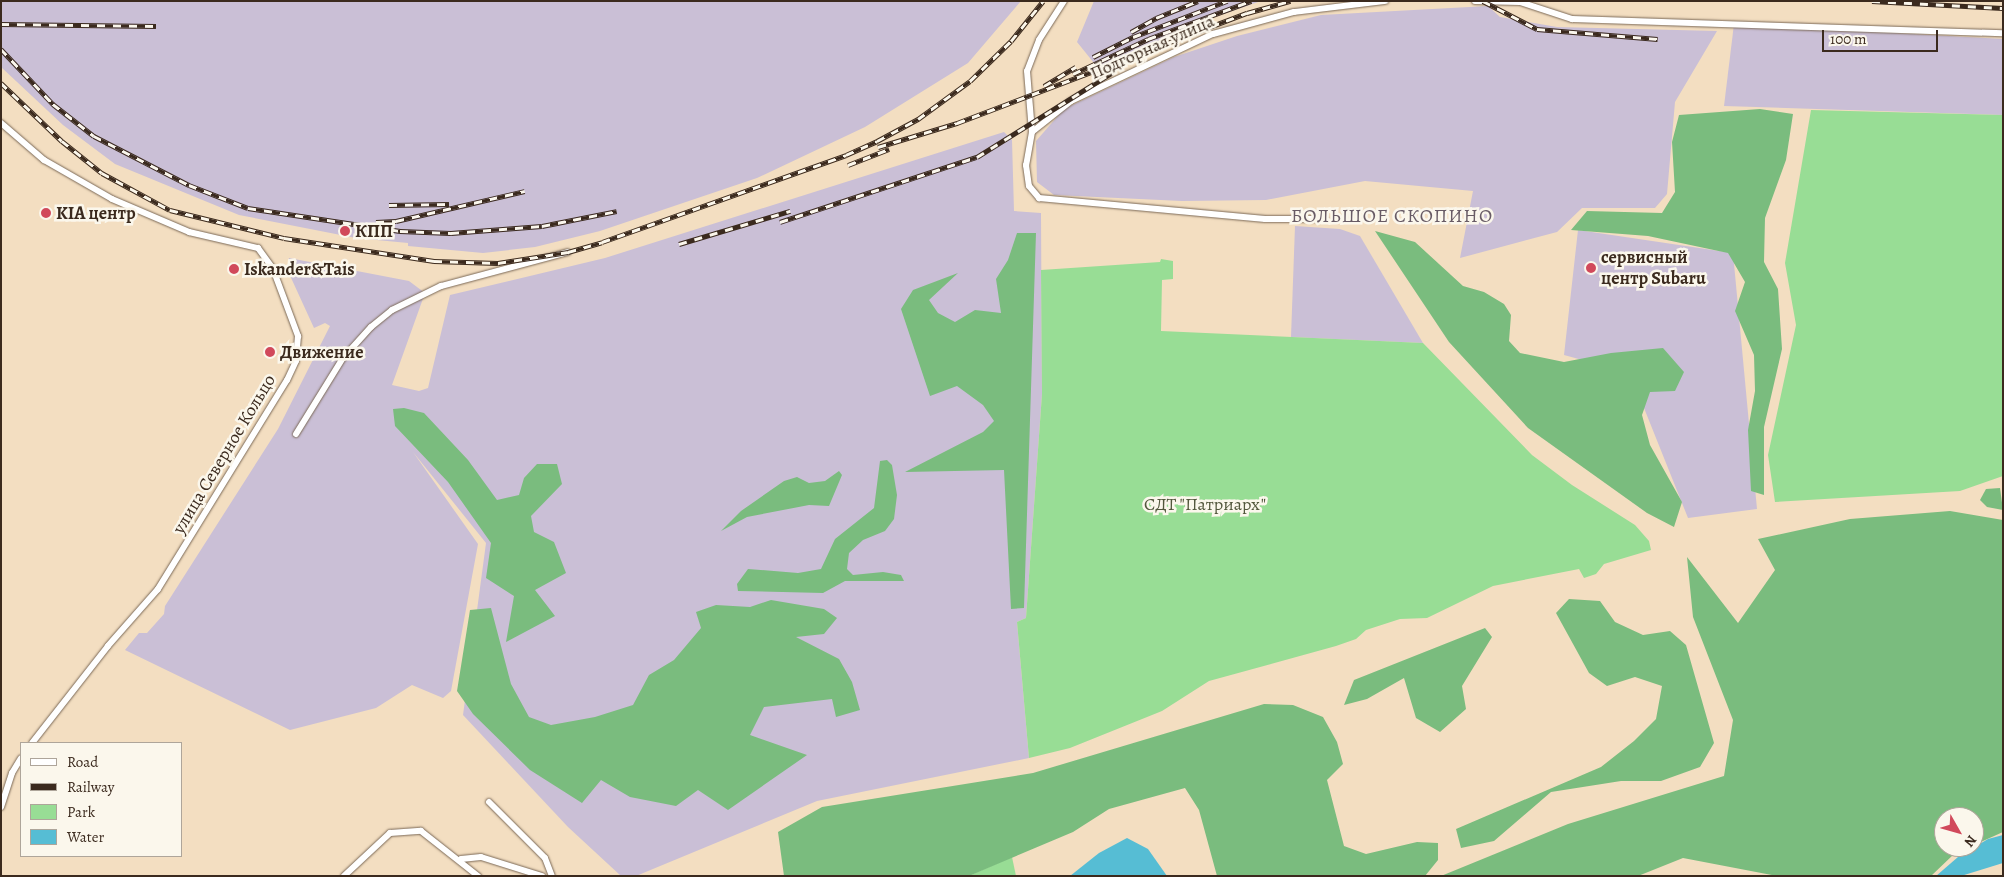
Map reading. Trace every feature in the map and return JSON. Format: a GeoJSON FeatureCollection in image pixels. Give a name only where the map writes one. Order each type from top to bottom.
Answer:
{"type":"FeatureCollection","features":[{"type":"Feature","properties":{"kind":"street"},"geometry":{"type":"LineString","coordinates":[[1064,1],[1038,40],[1027,71],[1032,132],[1026,151],[1027,180],[1034,193],[1047,200],[1266,219],[1325,219]]}},
{"type":"Feature","properties":{"kind":"street","name":"Подгорная улица"},"geometry":{"type":"LineString","coordinates":[[1032,132],[1071,101],[1213,34],[1286,14],[1385,1]]}},
{"type":"Feature","properties":{"kind":"street"},"geometry":{"type":"LineString","coordinates":[[1475,1],[1520,2],[1572,19],[2003,33]]}},
{"type":"Feature","properties":{"kind":"street","name":"улица Северное Кольцо"},"geometry":{"type":"LineString","coordinates":[[1,123],[44,160],[106,196],[189,232],[258,248],[273,269],[298,336],[292,371],[163,581],[33,742]]}},
{"type":"Feature","properties":{"kind":"street"},"geometry":{"type":"LineString","coordinates":[[296,434],[343,358],[371,327],[392,310],[441,286],[568,252]]}},
{"type":"Feature","properties":{"kind":"street"},"geometry":{"type":"LineString","coordinates":[[1,807],[12,773],[20,760]]}},
{"type":"Feature","properties":{"kind":"street"},"geometry":{"type":"LineString","coordinates":[[489,802],[544,858],[552,876]]}},
{"type":"Feature","properties":{"kind":"street"},"geometry":{"type":"LineString","coordinates":[[344,876],[390,833],[421,831],[461,860],[478,876]]}},
{"type":"Feature","properties":{"kind":"street"},"geometry":{"type":"LineString","coordinates":[[461,860],[481,857],[542,876]]}},
{"type":"Feature","properties":{"kind":"shaded area"},"geometry":{"type":"Polygon","coordinates":[[[1,1],[1021,1],[968,63],[865,127],[757,178],[600,231],[535,247],[483,253],[408,246],[408,243],[356,238],[239,215],[115,164],[63,125],[1,67],[1,1]]]}},
{"type":"Feature","properties":{"kind":"shaded area"},"geometry":{"type":"Polygon","coordinates":[[[1094,1],[1261,1],[1203,21],[1098,68],[1077,42],[1094,1]]]}},
{"type":"Feature","properties":{"kind":"shaded area"},"geometry":{"type":"Polygon","coordinates":[[[1488,6],[1500,17],[1557,27],[1717,31],[1675,102],[1667,194],[1655,208],[1582,208],[1557,232],[1460,258],[1473,191],[1365,181],[1266,200],[1182,201],[1054,195],[1037,182],[1036,141],[1064,109],[1174,57],[1237,36],[1321,15],[1488,6]]]}},
{"type":"Feature","properties":{"kind":"shaded area"},"geometry":{"type":"Polygon","coordinates":[[[1734,24],[2003,39],[2003,115],[1724,106],[1734,24]]]}},
{"type":"Feature","properties":{"kind":"shaded area"},"geometry":{"type":"Polygon","coordinates":[[[1004,132],[1012,140],[1014,211],[1041,213],[1042,394],[1026,618],[1017,622],[1029,758],[817,801],[636,876],[621,876],[568,827],[463,715],[486,543],[413,452],[478,544],[451,691],[443,698],[412,685],[376,708],[290,730],[125,650],[139,633],[147,633],[164,614],[165,606],[278,429],[330,326],[325,323],[314,328],[287,269],[289,258],[409,281],[425,293],[392,385],[419,391],[428,388],[450,295],[605,258],[1004,132]]]}},
{"type":"Feature","properties":{"kind":"shaded area"},"geometry":{"type":"Polygon","coordinates":[[[1295,226],[1340,229],[1360,236],[1423,343],[1291,337],[1295,226]]]}},
{"type":"Feature","properties":{"kind":"shaded area"},"geometry":{"type":"Polygon","coordinates":[[[1578,230],[1733,253],[1757,509],[1688,518],[1630,373],[1564,355],[1578,230]]]}},
{"type":"Feature","properties":{"kind":"green space"},"geometry":{"type":"Polygon","coordinates":[[[1760,109],[1793,114],[1786,160],[1765,218],[1764,262],[1778,289],[1782,349],[1764,427],[1764,495],[1751,491],[1748,430],[1755,391],[1754,355],[1735,311],[1745,282],[1728,253],[1648,236],[1571,230],[1587,211],[1662,213],[1675,192],[1672,142],[1679,115],[1760,109]]]}},
{"type":"Feature","properties":{"kind":"green space"},"geometry":{"type":"Polygon","coordinates":[[[1811,110],[2003,115],[2003,476],[1960,491],[1775,502],[1768,455],[1796,325],[1785,263],[1811,110]]]}},
{"type":"Feature","properties":{"kind":"green space"},"geometry":{"type":"Polygon","coordinates":[[[1375,231],[1415,242],[1463,286],[1484,292],[1504,304],[1511,315],[1509,341],[1520,353],[1564,362],[1611,353],[1663,348],[1684,372],[1675,391],[1650,392],[1642,415],[1650,445],[1682,502],[1674,527],[1647,513],[1528,428],[1449,342],[1375,231]]]}},
{"type":"Feature","properties":{"kind":"green space"},"geometry":{"type":"Polygon","coordinates":[[[1017,233],[1036,233],[1024,608],[1011,609],[1004,470],[905,472],[983,432],[994,421],[983,405],[957,386],[930,396],[901,309],[913,290],[958,273],[929,300],[938,313],[955,322],[975,310],[1001,313],[996,279],[1008,260],[1017,233]]]}},
{"type":"Feature","properties":{"kind":"green space","name":"СДТ \"Патриарх\""},"geometry":{"type":"Polygon","coordinates":[[[1161,259],[1173,261],[1173,279],[1162,280],[1161,331],[1423,343],[1532,455],[1572,485],[1635,525],[1649,541],[1651,550],[1604,564],[1596,574],[1584,578],[1579,569],[1493,586],[1427,618],[1400,619],[1366,630],[1356,639],[1336,646],[1209,681],[1162,711],[1070,748],[1029,758],[1017,622],[1026,618],[1042,394],[1041,270],[1160,262],[1161,259]]]}},
{"type":"Feature","properties":{"kind":"green space"},"geometry":{"type":"Polygon","coordinates":[[[404,408],[424,413],[468,460],[497,500],[519,495],[524,478],[537,464],[557,464],[562,484],[531,516],[534,532],[554,542],[566,573],[535,590],[555,616],[506,642],[514,596],[486,578],[491,543],[448,482],[395,426],[393,409],[404,408]]]}},
{"type":"Feature","properties":{"kind":"green space"},"geometry":{"type":"Polygon","coordinates":[[[887,460],[892,465],[897,495],[894,519],[885,531],[863,540],[849,553],[847,569],[853,575],[883,572],[901,575],[904,581],[845,581],[823,593],[738,591],[737,584],[748,569],[798,573],[821,569],[835,539],[874,508],[880,461],[887,460]]]}},
{"type":"Feature","properties":{"kind":"green space"},"geometry":{"type":"Polygon","coordinates":[[[839,471],[842,475],[829,506],[809,505],[747,517],[721,531],[741,511],[784,481],[797,477],[809,483],[825,481],[839,471]]]}},
{"type":"Feature","properties":{"kind":"green space"},"geometry":{"type":"Polygon","coordinates":[[[2000,488],[2003,510],[1987,507],[1980,500],[1986,489],[2000,488]]]}},
{"type":"Feature","properties":{"kind":"green space"},"geometry":{"type":"Polygon","coordinates":[[[1950,511],[2003,520],[2003,832],[1984,841],[1984,807],[1934,807],[1934,857],[1951,857],[1931,876],[1777,876],[1683,858],[1638,876],[1441,876],[1568,824],[1724,776],[1733,720],[1693,617],[1687,557],[1738,623],[1775,570],[1758,539],[1850,519],[1950,511]]]}},
{"type":"Feature","properties":{"kind":"green space"},"geometry":{"type":"Polygon","coordinates":[[[1569,599],[1600,601],[1615,622],[1643,635],[1670,631],[1686,645],[1714,743],[1700,767],[1661,781],[1621,781],[1551,792],[1494,841],[1461,848],[1456,829],[1601,767],[1634,741],[1656,719],[1662,686],[1635,677],[1607,686],[1589,673],[1556,613],[1569,599]]]}},
{"type":"Feature","properties":{"kind":"green space"},"geometry":{"type":"Polygon","coordinates":[[[771,600],[824,609],[837,618],[824,634],[796,637],[839,659],[852,682],[860,710],[836,717],[832,699],[764,707],[750,735],[807,755],[728,810],[698,790],[676,806],[630,797],[601,780],[582,803],[530,770],[473,714],[457,691],[470,610],[491,608],[511,684],[529,717],[551,725],[595,717],[633,705],[649,675],[674,660],[701,628],[696,612],[716,605],[750,607],[771,600]]]}},
{"type":"Feature","properties":{"kind":"green space"},"geometry":{"type":"Polygon","coordinates":[[[1485,628],[1492,637],[1462,686],[1466,709],[1440,732],[1416,718],[1404,678],[1367,699],[1344,705],[1354,680],[1485,628]]]}},
{"type":"Feature","properties":{"kind":"green space"},"geometry":{"type":"Polygon","coordinates":[[[1264,704],[1293,705],[1323,717],[1337,742],[1343,764],[1327,780],[1344,846],[1366,854],[1417,842],[1438,843],[1438,860],[1425,876],[1217,876],[1199,810],[1185,788],[1109,809],[1073,832],[969,876],[784,876],[778,832],[822,807],[1033,773],[1264,704]]]}},
{"type":"Feature","properties":{"kind":"green space"},"geometry":{"type":"Polygon","coordinates":[[[1012,857],[1016,876],[969,876],[973,874],[1012,857]]]}},
{"type":"Feature","properties":{"kind":"water"},"geometry":{"type":"Polygon","coordinates":[[[2003,835],[2003,863],[1961,876],[1936,876],[1958,857],[1984,857],[1984,841],[2003,835]]]}},
{"type":"Feature","properties":{"kind":"water"},"geometry":{"type":"Polygon","coordinates":[[[1127,838],[1148,849],[1167,876],[1070,876],[1099,853],[1127,838]]]}},
{"type":"Feature","properties":{"kind":"railway"},"geometry":{"type":"LineString","coordinates":[[1,83],[62,141],[102,173],[170,210],[284,238],[434,261],[498,263],[568,252],[602,242],[846,155],[877,141],[918,119],[970,81],[1011,41],[1043,1]]}},
{"type":"Feature","properties":{"kind":"railway"},"geometry":{"type":"LineString","coordinates":[[1131,32],[1156,18],[1198,1]]}},
{"type":"Feature","properties":{"kind":"railway"},"geometry":{"type":"LineString","coordinates":[[1093,57],[1133,37],[1227,1]]}},
{"type":"Feature","properties":{"kind":"railway"},"geometry":{"type":"LineString","coordinates":[[1073,74],[1148,39],[1251,1]]}},
{"type":"Feature","properties":{"kind":"railway"},"geometry":{"type":"LineString","coordinates":[[878,147],[957,123],[1247,13],[1290,1]]}},
{"type":"Feature","properties":{"kind":"railway"},"geometry":{"type":"LineString","coordinates":[[1483,1],[1537,29],[1658,39]]}},
{"type":"Feature","properties":{"kind":"railway"},"geometry":{"type":"LineString","coordinates":[[1872,1],[2003,8]]}},
{"type":"Feature","properties":{"kind":"railway"},"geometry":{"type":"LineString","coordinates":[[1,24],[156,26]]}},
{"type":"Feature","properties":{"kind":"railway"},"geometry":{"type":"LineString","coordinates":[[1,49],[53,104],[94,136],[189,185],[248,208],[400,231],[451,233],[542,226],[617,211]]}},
{"type":"Feature","properties":{"kind":"railway"},"geometry":{"type":"LineString","coordinates":[[1044,86],[1076,67]]}},
{"type":"Feature","properties":{"kind":"railway"},"geometry":{"type":"LineString","coordinates":[[780,222],[977,157],[1113,72]]}},
{"type":"Feature","properties":{"kind":"railway"},"geometry":{"type":"LineString","coordinates":[[848,165],[889,149]]}},
{"type":"Feature","properties":{"kind":"railway"},"geometry":{"type":"LineString","coordinates":[[376,222],[396,221],[525,191]]}},
{"type":"Feature","properties":{"kind":"railway"},"geometry":{"type":"LineString","coordinates":[[389,205],[449,204]]}},
{"type":"Feature","properties":{"kind":"railway"},"geometry":{"type":"LineString","coordinates":[[679,244],[790,211]]}},
{"type":"Feature","properties":{"kind":"place","name":"KIA центр"},"geometry":{"type":"Point","coordinates":[46,213]}},
{"type":"Feature","properties":{"kind":"place","name":"КПП"},"geometry":{"type":"Point","coordinates":[345,231]}},
{"type":"Feature","properties":{"kind":"place","name":"сервисный центр Subaru"},"geometry":{"type":"Point","coordinates":[1591,268]}},
{"type":"Feature","properties":{"kind":"place","name":"Iskander&Tais"},"geometry":{"type":"Point","coordinates":[234,269]}},
{"type":"Feature","properties":{"kind":"place","name":"Движение"},"geometry":{"type":"Point","coordinates":[270,352]}},
{"type":"Feature","properties":{"kind":"district","name":"БОЛЬШОЕ СКОПИНО"},"geometry":{"type":"Point","coordinates":[1392,217]}}]}
